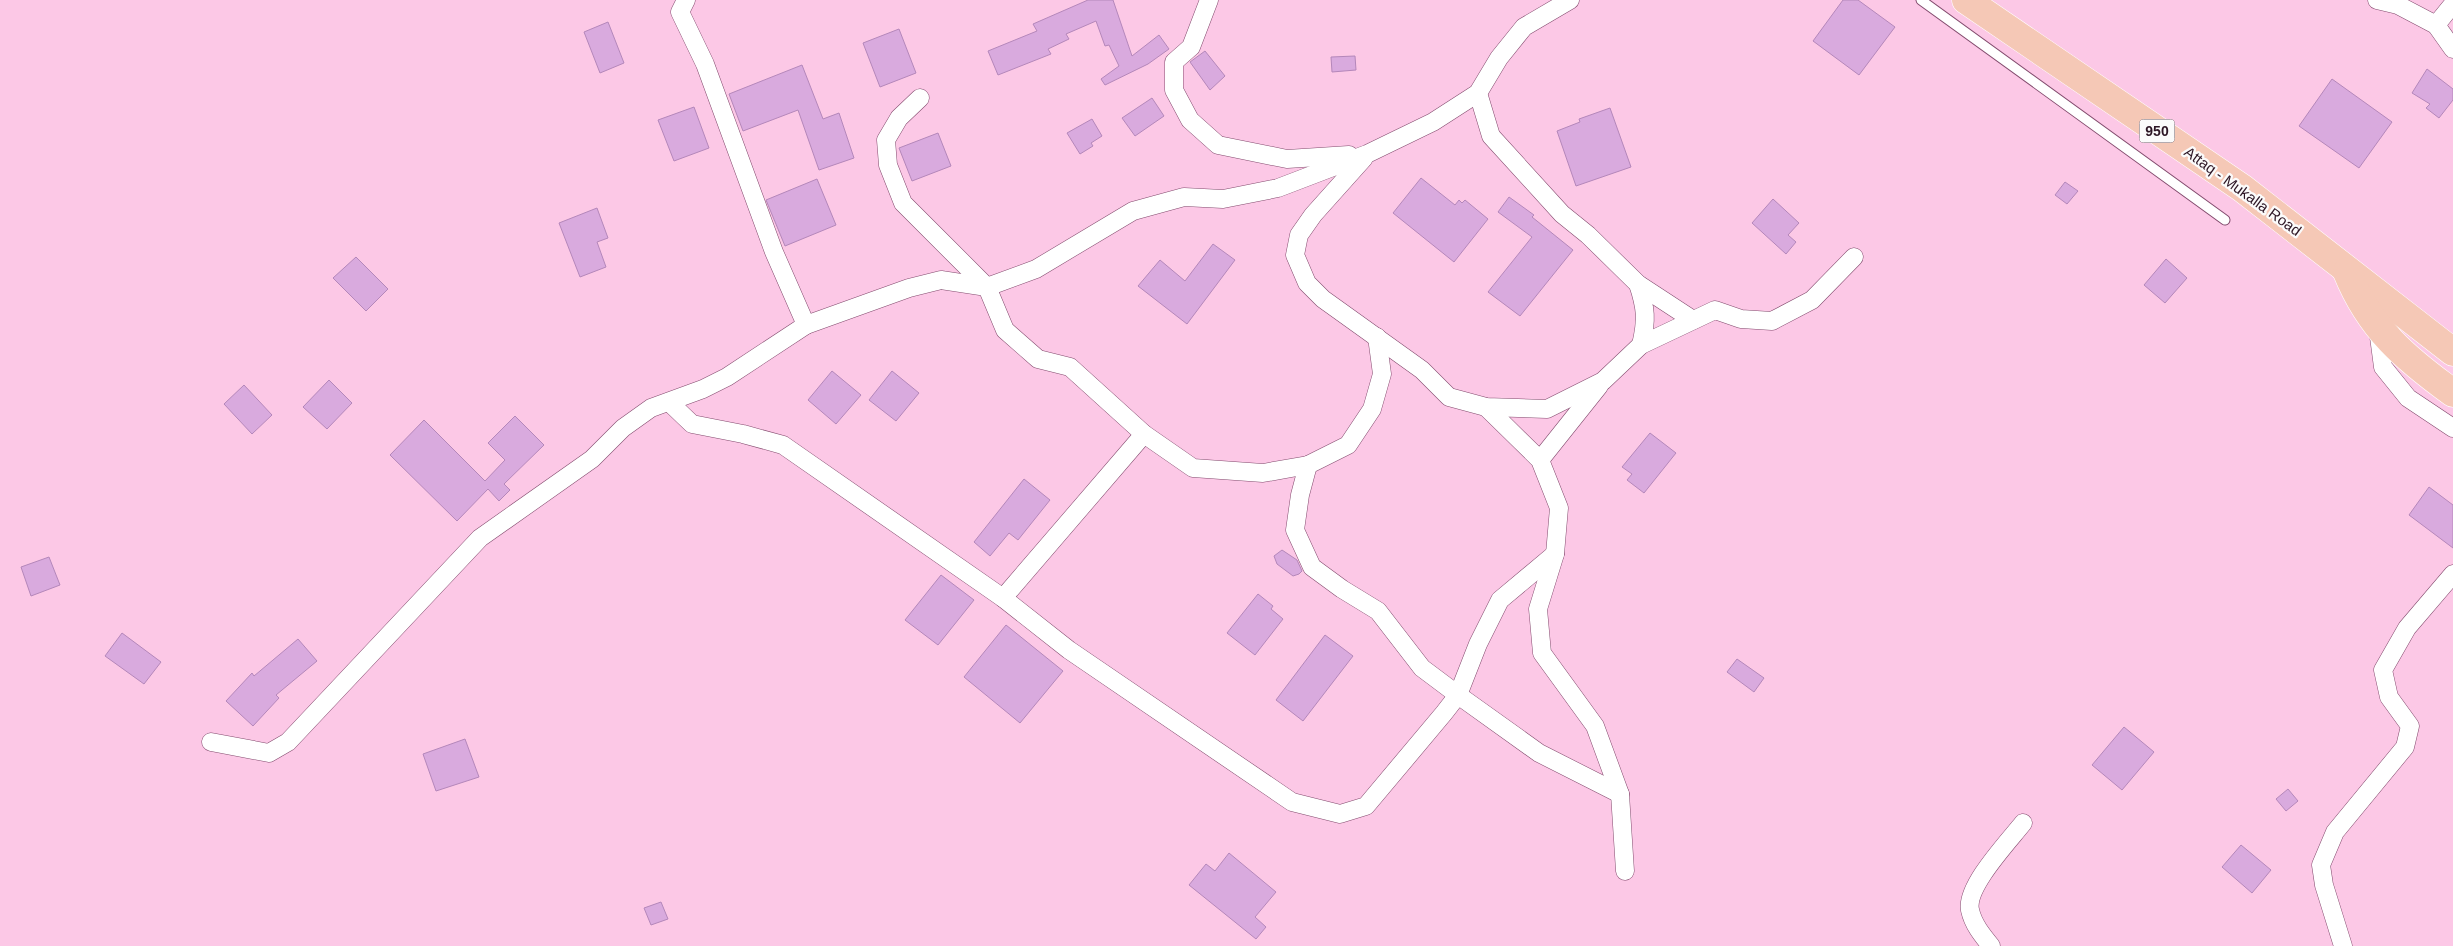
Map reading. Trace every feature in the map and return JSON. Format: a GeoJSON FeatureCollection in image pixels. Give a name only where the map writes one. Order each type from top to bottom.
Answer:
{"type":"FeatureCollection","features":[{"type":"Feature","properties":{"kind":"main road","name":"Attaq - Mukalla Road"},"geometry":{"type":"LineString","coordinates":[[1966,0],[2242,188],[2345,266],[2453,352]]}},
{"type":"Feature","properties":{"kind":"main road","name":"Attaq - Mukalla Road"},"geometry":{"type":"LineString","coordinates":[[2345,266],[2361,302],[2378,329],[2413,364],[2453,393]]}},
{"type":"Feature","properties":{"kind":"street"},"geometry":{"type":"LineString","coordinates":[[686,0],[680,12],[705,64],[774,252],[806,325]]}},
{"type":"Feature","properties":{"kind":"street"},"geometry":{"type":"LineString","coordinates":[[1209,0],[1191,47],[1174,62],[1174,90],[1190,120],[1218,145],[1287,159],[1367,154]]}},
{"type":"Feature","properties":{"kind":"street"},"geometry":{"type":"LineString","coordinates":[[211,742],[269,754],[288,742],[480,538],[592,459],[623,428],[651,408],[727,377],[806,325],[909,288],[941,280],[986,288],[1036,269],[1132,211],[1184,197],[1223,199],[1278,188],[1367,154],[1433,122],[1478,93],[1499,58],[1524,27],[1570,0]]}},
{"type":"Feature","properties":{"kind":"street"},"geometry":{"type":"LineString","coordinates":[[2377,0],[2398,5],[2436,25],[2453,49]]}},
{"type":"Feature","properties":{"kind":"street"},"geometry":{"type":"LineString","coordinates":[[2436,25],[2453,4]]}},
{"type":"Feature","properties":{"kind":"street"},"geometry":{"type":"LineString","coordinates":[[1478,93],[1491,136],[1562,214],[1588,235],[1638,284],[1693,320]]}},
{"type":"Feature","properties":{"kind":"street"},"geometry":{"type":"LineString","coordinates":[[920,98],[899,118],[886,140],[888,165],[903,203],[986,288],[1005,330],[1038,359],[1070,367],[1144,434],[1194,468],[1263,472],[1308,465],[1348,445],[1372,409],[1382,374],[1376,337]]}},
{"type":"Feature","properties":{"kind":"street"},"geometry":{"type":"LineString","coordinates":[[1367,154],[1313,215],[1299,235],[1294,255],[1307,283],[1323,299],[1422,370],[1449,397],[1486,407],[1547,409],[1603,381]]}},
{"type":"Feature","properties":{"kind":"street"},"geometry":{"type":"LineString","coordinates":[[1540,460],[1603,381],[1641,345],[1715,310],[1741,318],[1772,321],[1812,300],[1854,257]]}},
{"type":"Feature","properties":{"kind":"street"},"geometry":{"type":"LineString","coordinates":[[1638,284],[1645,305],[1646,324],[1641,345]]}},
{"type":"Feature","properties":{"kind":"street"},"geometry":{"type":"LineString","coordinates":[[2378,329],[2383,367],[2408,398],[2453,428]]}},
{"type":"Feature","properties":{"kind":"street"},"geometry":{"type":"LineString","coordinates":[[669,402],[692,424],[743,434],[783,445],[1003,598],[1070,650],[1292,802],[1340,814],[1366,806],[1458,695],[1478,644],[1500,600],[1555,554]]}},
{"type":"Feature","properties":{"kind":"street"},"geometry":{"type":"LineString","coordinates":[[1486,407],[1540,460],[1559,508],[1555,554],[1538,609],[1542,653],[1595,726],[1620,794],[1624,871]]}},
{"type":"Feature","properties":{"kind":"street"},"geometry":{"type":"LineString","coordinates":[[1003,598],[1144,434]]}},
{"type":"Feature","properties":{"kind":"street"},"geometry":{"type":"LineString","coordinates":[[1308,465],[1300,494],[1295,530],[1312,568],[1342,590],[1378,610],[1422,668],[1458,695],[1539,752],[1620,794]]}},
{"type":"Feature","properties":{"kind":"street"},"geometry":{"type":"LineString","coordinates":[[2343,946],[2324,885],[2321,865],[2336,832],[2405,747],[2410,726],[2389,697],[2383,670],[2407,628],[2453,574]]}},
{"type":"Feature","properties":{"kind":"street"},"geometry":{"type":"LineString","coordinates":[[1991,946],[1979,931],[1969,908],[1973,888],[2023,823]]}},
{"type":"Feature","properties":{"kind":"lane"},"geometry":{"type":"LineString","coordinates":[[1921,0],[2225,220]]}},
{"type":"Feature","properties":{"kind":"building"},"geometry":{"type":"Polygon","coordinates":[[[1088,0],[1113,0],[1132,56],[1159,35],[1169,49],[1148,64],[1105,85],[1101,79],[1119,66],[1109,45],[1105,46],[1096,21],[1066,34],[1069,39],[1048,49],[1051,54],[998,75],[988,51],[1037,31],[1033,24],[1088,0]]]}},
{"type":"Feature","properties":{"kind":"building"},"geometry":{"type":"Polygon","coordinates":[[[1843,0],[1858,0],[1895,27],[1859,75],[1813,41],[1843,0]]]}},
{"type":"Feature","properties":{"kind":"building"},"geometry":{"type":"Polygon","coordinates":[[[608,22],[624,63],[600,73],[584,32],[608,22]]]}},
{"type":"Feature","properties":{"kind":"building"},"geometry":{"type":"Polygon","coordinates":[[[899,29],[916,73],[880,87],[863,43],[899,29]]]}},
{"type":"Feature","properties":{"kind":"building"},"geometry":{"type":"Polygon","coordinates":[[[1205,51],[1225,76],[1210,90],[1190,62],[1205,51]]]}},
{"type":"Feature","properties":{"kind":"building"},"geometry":{"type":"Polygon","coordinates":[[[1355,56],[1356,70],[1332,72],[1331,57],[1355,56]]]}},
{"type":"Feature","properties":{"kind":"building"},"geometry":{"type":"Polygon","coordinates":[[[802,65],[823,119],[839,113],[854,158],[819,170],[798,110],[743,131],[729,94],[802,65]]]}},
{"type":"Feature","properties":{"kind":"building"},"geometry":{"type":"Polygon","coordinates":[[[2427,69],[2453,89],[2453,100],[2439,118],[2426,108],[2430,104],[2412,93],[2427,69]]]}},
{"type":"Feature","properties":{"kind":"building"},"geometry":{"type":"Polygon","coordinates":[[[2332,79],[2392,122],[2359,168],[2299,126],[2332,79]]]}},
{"type":"Feature","properties":{"kind":"building"},"geometry":{"type":"Polygon","coordinates":[[[1152,98],[1164,116],[1135,136],[1122,118],[1152,98]]]}},
{"type":"Feature","properties":{"kind":"building"},"geometry":{"type":"Polygon","coordinates":[[[694,107],[709,148],[674,161],[658,120],[694,107]]]}},
{"type":"Feature","properties":{"kind":"building"},"geometry":{"type":"Polygon","coordinates":[[[1610,108],[1631,167],[1576,186],[1557,131],[1580,122],[1579,119],[1610,108]]]}},
{"type":"Feature","properties":{"kind":"building"},"geometry":{"type":"Polygon","coordinates":[[[1092,119],[1102,136],[1091,143],[1093,146],[1080,154],[1067,133],[1092,119]]]}},
{"type":"Feature","properties":{"kind":"building"},"geometry":{"type":"Polygon","coordinates":[[[938,133],[951,166],[912,181],[899,148],[938,133]]]}},
{"type":"Feature","properties":{"kind":"building"},"geometry":{"type":"Polygon","coordinates":[[[1421,178],[1455,205],[1459,200],[1462,203],[1465,200],[1488,219],[1454,262],[1393,213],[1421,178]]]}},
{"type":"Feature","properties":{"kind":"building"},"geometry":{"type":"Polygon","coordinates":[[[817,179],[836,225],[785,246],[766,200],[817,179]]]}},
{"type":"Feature","properties":{"kind":"building"},"geometry":{"type":"Polygon","coordinates":[[[2065,182],[2078,191],[2067,204],[2055,195],[2065,182]]]}},
{"type":"Feature","properties":{"kind":"building"},"geometry":{"type":"Polygon","coordinates":[[[1509,197],[1534,215],[1532,217],[1573,250],[1520,316],[1488,292],[1532,237],[1498,212],[1509,197]]]}},
{"type":"Feature","properties":{"kind":"building"},"geometry":{"type":"Polygon","coordinates":[[[1773,199],[1799,223],[1788,235],[1796,242],[1786,254],[1752,223],[1773,199]]]}},
{"type":"Feature","properties":{"kind":"building"},"geometry":{"type":"Polygon","coordinates":[[[597,208],[608,238],[597,242],[606,267],[580,277],[559,223],[597,208]]]}},
{"type":"Feature","properties":{"kind":"building"},"geometry":{"type":"Polygon","coordinates":[[[1213,244],[1235,260],[1187,324],[1138,286],[1160,260],[1185,281],[1213,244]]]}},
{"type":"Feature","properties":{"kind":"building"},"geometry":{"type":"Polygon","coordinates":[[[356,257],[388,289],[366,311],[333,278],[356,257]]]}},
{"type":"Feature","properties":{"kind":"building"},"geometry":{"type":"Polygon","coordinates":[[[2166,259],[2187,278],[2165,303],[2144,285],[2166,259]]]}},
{"type":"Feature","properties":{"kind":"building"},"geometry":{"type":"Polygon","coordinates":[[[832,371],[861,395],[836,424],[808,400],[832,371]]]}},
{"type":"Feature","properties":{"kind":"building"},"geometry":{"type":"Polygon","coordinates":[[[892,371],[919,393],[896,421],[869,400],[892,371]]]}},
{"type":"Feature","properties":{"kind":"building"},"geometry":{"type":"Polygon","coordinates":[[[329,380],[352,403],[327,429],[303,407],[329,380]]]}},
{"type":"Feature","properties":{"kind":"building"},"geometry":{"type":"Polygon","coordinates":[[[244,385],[272,415],[252,434],[224,404],[244,385]]]}},
{"type":"Feature","properties":{"kind":"building"},"geometry":{"type":"Polygon","coordinates":[[[515,416],[544,445],[504,484],[510,490],[499,501],[488,489],[457,521],[390,455],[424,420],[485,481],[505,460],[488,443],[515,416]]]}},
{"type":"Feature","properties":{"kind":"building"},"geometry":{"type":"Polygon","coordinates":[[[1650,433],[1676,453],[1644,493],[1627,480],[1632,474],[1622,467],[1650,433]]]}},
{"type":"Feature","properties":{"kind":"building"},"geometry":{"type":"Polygon","coordinates":[[[1024,479],[1050,500],[1018,540],[1009,533],[990,556],[974,542],[1024,479]]]}},
{"type":"Feature","properties":{"kind":"building"},"geometry":{"type":"Polygon","coordinates":[[[2429,487],[2453,505],[2453,548],[2409,515],[2429,487]]]}},
{"type":"Feature","properties":{"kind":"building"},"geometry":{"type":"Polygon","coordinates":[[[1282,550],[1297,560],[1302,571],[1299,574],[1293,576],[1277,564],[1274,556],[1282,550]]]}},
{"type":"Feature","properties":{"kind":"building"},"geometry":{"type":"Polygon","coordinates":[[[49,557],[60,585],[31,596],[21,567],[49,557]]]}},
{"type":"Feature","properties":{"kind":"building"},"geometry":{"type":"Polygon","coordinates":[[[941,575],[974,600],[938,645],[905,620],[941,575]]]}},
{"type":"Feature","properties":{"kind":"building"},"geometry":{"type":"Polygon","coordinates":[[[1258,594],[1273,606],[1271,609],[1283,619],[1255,655],[1227,633],[1258,594]]]}},
{"type":"Feature","properties":{"kind":"building"},"geometry":{"type":"Polygon","coordinates":[[[1006,625],[1063,671],[1020,723],[964,677],[1006,625]]]}},
{"type":"Feature","properties":{"kind":"building"},"geometry":{"type":"Polygon","coordinates":[[[122,633],[161,662],[144,684],[105,656],[122,633]]]}},
{"type":"Feature","properties":{"kind":"building"},"geometry":{"type":"Polygon","coordinates":[[[1325,635],[1353,656],[1303,721],[1276,700],[1325,635]]]}},
{"type":"Feature","properties":{"kind":"building"},"geometry":{"type":"Polygon","coordinates":[[[298,639],[317,661],[276,695],[279,698],[253,726],[226,701],[252,673],[254,676],[298,639]]]}},
{"type":"Feature","properties":{"kind":"building"},"geometry":{"type":"Polygon","coordinates":[[[1737,659],[1764,678],[1754,692],[1727,672],[1737,659]]]}},
{"type":"Feature","properties":{"kind":"building"},"geometry":{"type":"Polygon","coordinates":[[[2124,727],[2154,752],[2122,790],[2092,765],[2124,727]]]}},
{"type":"Feature","properties":{"kind":"building"},"geometry":{"type":"Polygon","coordinates":[[[465,739],[479,777],[436,791],[423,754],[465,739]]]}},
{"type":"Feature","properties":{"kind":"building"},"geometry":{"type":"Polygon","coordinates":[[[2288,789],[2298,801],[2286,811],[2276,799],[2288,789]]]}},
{"type":"Feature","properties":{"kind":"building"},"geometry":{"type":"Polygon","coordinates":[[[2241,845],[2271,870],[2252,893],[2222,867],[2241,845]]]}},
{"type":"Feature","properties":{"kind":"building"},"geometry":{"type":"Polygon","coordinates":[[[1229,853],[1276,892],[1255,917],[1266,927],[1256,939],[1189,885],[1206,864],[1215,871],[1229,853]]]}},
{"type":"Feature","properties":{"kind":"building"},"geometry":{"type":"Polygon","coordinates":[[[661,902],[668,919],[651,925],[644,908],[661,902]]]}}]}
